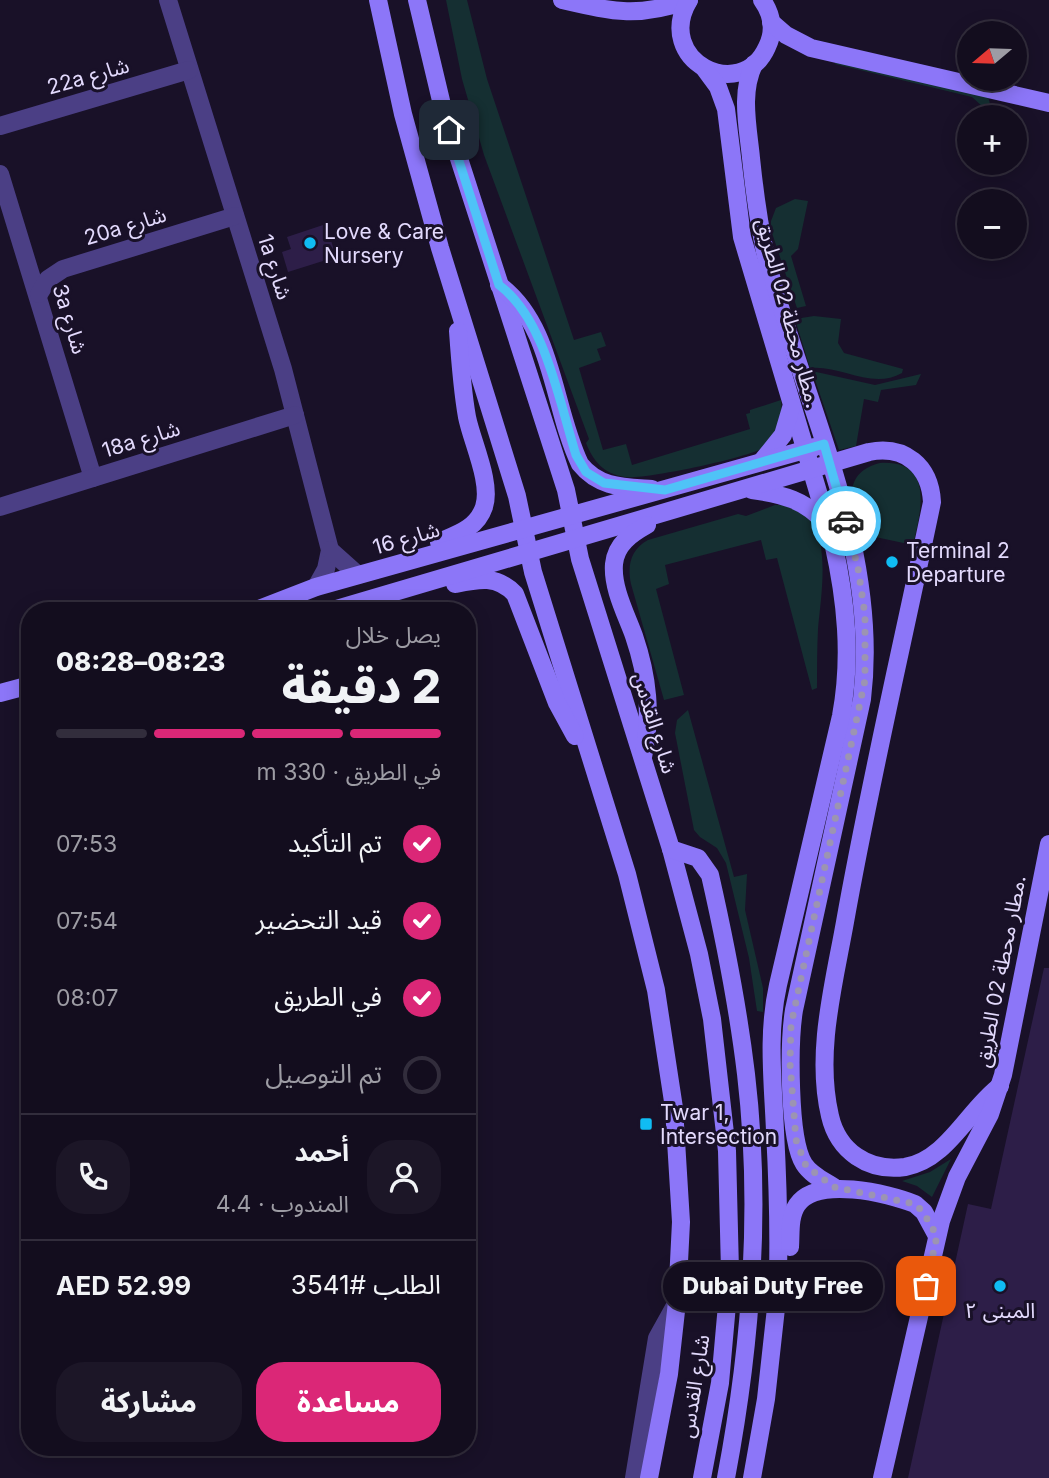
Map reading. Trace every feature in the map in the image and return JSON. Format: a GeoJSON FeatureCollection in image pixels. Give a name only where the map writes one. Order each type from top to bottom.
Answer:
{"type":"FeatureCollection","features":[{"type":"Feature","properties":{"kind":"street","name":"1a شارع"},"geometry":{"type":"LineString","coordinates":[[168,0],[295,415],[330,550]]}},
{"type":"Feature","properties":{"kind":"street","name":"شارع القدس"},"geometry":{"type":"LineString","coordinates":[[377,0],[403,114],[457,303],[517,496],[527,552],[642,932],[666,1049],[674,1108],[681,1222],[677,1302],[669,1374],[649,1478]]}},
{"type":"Feature","properties":{"kind":"street","name":"شارع القدس"},"geometry":{"type":"LineString","coordinates":[[417,0],[443,109],[573,515],[580,558],[671,849],[699,954],[721,1082],[731,1215],[726,1327],[718,1396],[702,1478]]}},
{"type":"Feature","properties":{"kind":"street"},"geometry":{"type":"LineString","coordinates":[[562,0],[631,13],[653,11],[689,0]]}},
{"type":"Feature","properties":{"kind":"street","name":"مطار محطة 02 الطريق."},"geometry":{"type":"LineString","coordinates":[[689,0],[681,17],[681,36],[689,54],[718,87],[726,108],[742,237],[828,527],[845,605],[847,678],[841,716],[773,1010],[771,1056],[779,1224],[777,1299]]}},
{"type":"Feature","properties":{"kind":"street"},"geometry":{"type":"LineString","coordinates":[[768,9],[786,35],[811,48],[1049,103]]}},
{"type":"Feature","properties":{"kind":"street","name":"مطار محطة 02 الطريق."},"geometry":{"type":"LineString","coordinates":[[768,9],[766,50],[754,64],[747,83],[746,110],[761,232],[784,318],[830,464],[863,592],[866,661],[862,699],[793,1010],[790,1051],[799,1154],[811,1172],[834,1187]]}},
{"type":"Feature","properties":{"kind":"street"},"geometry":{"type":"LineString","coordinates":[[704,68],[729,74],[754,64]]}},
{"type":"Feature","properties":{"kind":"street","name":"22a شارع"},"geometry":{"type":"LineString","coordinates":[[0,126],[189,69]]}},
{"type":"Feature","properties":{"kind":"street","name":"3a شارع"},"geometry":{"type":"LineString","coordinates":[[0,174],[93,478]]}},
{"type":"Feature","properties":{"kind":"street","name":"20a شارع"},"geometry":{"type":"LineString","coordinates":[[39,295],[48,279],[63,269],[235,216]]}},
{"type":"Feature","properties":{"kind":"street"},"geometry":{"type":"LineString","coordinates":[[499,285],[515,297],[535,327],[576,455],[586,472],[612,485],[665,490]]}},
{"type":"Feature","properties":{"kind":"street"},"geometry":{"type":"LineString","coordinates":[[393,565],[464,531],[476,522],[484,508],[485,483],[463,395],[457,303]]}},
{"type":"Feature","properties":{"kind":"street"},"geometry":{"type":"LineString","coordinates":[[762,461],[783,435],[791,407]]}},
{"type":"Feature","properties":{"kind":"street","name":"18a شارع"},"geometry":{"type":"LineString","coordinates":[[0,507],[295,415]]}},
{"type":"Feature","properties":{"kind":"street"},"geometry":{"type":"LineString","coordinates":[[573,515],[824,444]]}},
{"type":"Feature","properties":{"kind":"street","name":"مطار محطة 02 الطريق."},"geometry":{"type":"LineString","coordinates":[[577,539],[881,450],[904,454],[922,469],[928,479],[932,502],[866,799],[828,1018],[825,1065],[830,1116],[844,1147],[858,1158],[890,1168],[908,1167],[938,1150],[985,1098],[1000,1086],[1049,844]]}},
{"type":"Feature","properties":{"kind":"street"},"geometry":{"type":"LineString","coordinates":[[746,489],[798,500],[828,527]]}},
{"type":"Feature","properties":{"kind":"street"},"geometry":{"type":"LineString","coordinates":[[643,759],[649,730],[649,697],[635,639],[617,590],[614,563],[624,541],[671,511]]}},
{"type":"Feature","properties":{"kind":"street","name":"شارع 16"},"geometry":{"type":"LineString","coordinates":[[277,602],[316,587],[573,515]]}},
{"type":"Feature","properties":{"kind":"street"},"geometry":{"type":"LineString","coordinates":[[362,602],[577,539]]}},
{"type":"Feature","properties":{"kind":"street"},"geometry":{"type":"LineString","coordinates":[[316,587],[326,569],[330,550],[358,575]]}},
{"type":"Feature","properties":{"kind":"street"},"geometry":{"type":"LineString","coordinates":[[402,591],[488,579],[502,582],[509,587],[520,603],[557,703],[589,756]]}},
{"type":"Feature","properties":{"kind":"street"},"geometry":{"type":"LineString","coordinates":[[1,691],[21,687]]}},
{"type":"Feature","properties":{"kind":"street"},"geometry":{"type":"LineString","coordinates":[[671,849],[698,858],[708,868],[728,958],[742,1042],[752,1143],[752,1245],[744,1363],[726,1478]]}},
{"type":"Feature","properties":{"kind":"street"},"geometry":{"type":"LineString","coordinates":[[721,1082],[742,1042]]}},
{"type":"Feature","properties":{"kind":"street"},"geometry":{"type":"LineString","coordinates":[[882,1478],[937,1236],[954,1185],[981,1132],[1000,1086]]}},
{"type":"Feature","properties":{"kind":"street"},"geometry":{"type":"LineString","coordinates":[[752,1478],[766,1399],[777,1299],[788,1264],[795,1209],[809,1193],[834,1187],[915,1204],[937,1236]]}},
{"type":"Feature","properties":{"kind":"street"},"geometry":{"type":"LineString","coordinates":[[731,1215],[752,1245]]}},
{"type":"Feature","properties":{"kind":"street"},"geometry":{"type":"LineString","coordinates":[[634,1478],[657,1338],[677,1302]]}},
{"type":"Feature","properties":{"kind":"green space"},"geometry":{"type":"Polygon","coordinates":[[[446,0],[467,0],[487,79],[574,340],[601,332],[606,346],[597,349],[601,360],[579,368],[603,450],[626,444],[632,465],[750,429],[746,414],[750,413],[750,410],[781,400],[783,422],[763,448],[717,462],[635,477],[611,473],[596,461],[586,443],[589,439],[484,155],[462,79],[446,0]]]}},
{"type":"Feature","properties":{"kind":"green space"},"geometry":{"type":"Polygon","coordinates":[[[836,57],[988,97],[990,105],[981,105],[972,97],[835,64],[836,57]]]}},
{"type":"Feature","properties":{"kind":"green space"},"geometry":{"type":"Polygon","coordinates":[[[795,199],[808,201],[798,249],[791,256],[806,306],[797,308],[771,230],[776,208],[795,199]]]}},
{"type":"Feature","properties":{"kind":"green space"},"geometry":{"type":"Polygon","coordinates":[[[814,316],[841,319],[838,343],[844,353],[903,369],[902,373],[879,379],[810,368],[795,319],[814,316]]]}},
{"type":"Feature","properties":{"kind":"green space"},"geometry":{"type":"Polygon","coordinates":[[[812,371],[875,385],[921,374],[916,385],[881,390],[878,402],[864,399],[856,446],[839,450],[812,371]]]}},
{"type":"Feature","properties":{"kind":"green space"},"geometry":{"type":"Polygon","coordinates":[[[880,463],[898,464],[909,470],[917,479],[921,503],[913,545],[866,535],[852,492],[853,486],[860,473],[880,463]]]}},
{"type":"Feature","properties":{"kind":"green space"},"geometry":{"type":"Polygon","coordinates":[[[775,505],[795,508],[809,518],[818,533],[823,572],[817,688],[812,690],[777,558],[766,560],[761,540],[665,565],[669,584],[656,589],[684,695],[664,700],[631,584],[630,564],[634,553],[648,540],[738,514],[746,516],[775,505]]]}},
{"type":"Feature","properties":{"kind":"green space"},"geometry":{"type":"Polygon","coordinates":[[[688,710],[734,877],[747,874],[745,910],[763,988],[763,1012],[757,1011],[749,958],[726,863],[717,848],[694,830],[675,733],[677,720],[688,710]]]}},
{"type":"Feature","properties":{"kind":"green space"},"geometry":{"type":"Polygon","coordinates":[[[951,1159],[932,1197],[917,1186],[902,1181],[930,1172],[951,1159]]]}},
{"type":"Feature","properties":{"kind":"building","name":"Love & Care Nursery"},"geometry":{"type":"Polygon","coordinates":[[[326,224],[337,260],[324,265],[323,261],[288,272],[282,252],[291,249],[287,237],[326,224]]]}},
{"type":"Feature","properties":{"kind":"building","name":"المبنى ٢"},"geometry":{"type":"Polygon","coordinates":[[[1044,968],[1049,968],[1049,1478],[908,1478],[968,1204],[991,1209],[1044,968]]]}},
{"type":"Feature","properties":{"kind":"way so far"},"geometry":{"type":"LineString","coordinates":[[846,521],[863,592],[867,638],[865,680],[793,1010],[790,1063],[796,1140],[799,1154],[806,1166],[834,1187],[909,1202],[920,1208],[937,1236],[926,1286]]}},
{"type":"Feature","properties":{"kind":"place","name":"Love & Care Nursery"},"geometry":{"type":"Point","coordinates":[310,243]}},
{"type":"Feature","properties":{"kind":"place","name":"Terminal 2 Departure"},"geometry":{"type":"Point","coordinates":[892,562]}},
{"type":"Feature","properties":{"kind":"place","name":"Twar 1, Intersection"},"geometry":{"type":"Point","coordinates":[646,1124]}},
{"type":"Feature","properties":{"kind":"place","name":"Dubai Duty Free"},"geometry":{"type":"Point","coordinates":[926,1286]}},
{"type":"Feature","properties":{"kind":"place","name":"المبنى ٢"},"geometry":{"type":"Point","coordinates":[1000,1286]}},
{"type":"Feature","properties":{"kind":"route"},"geometry":{"type":"LineString","coordinates":[[449,130],[499,285],[515,297],[535,327],[576,455],[586,472],[612,485],[665,490],[824,444],[846,521]]}}]}
